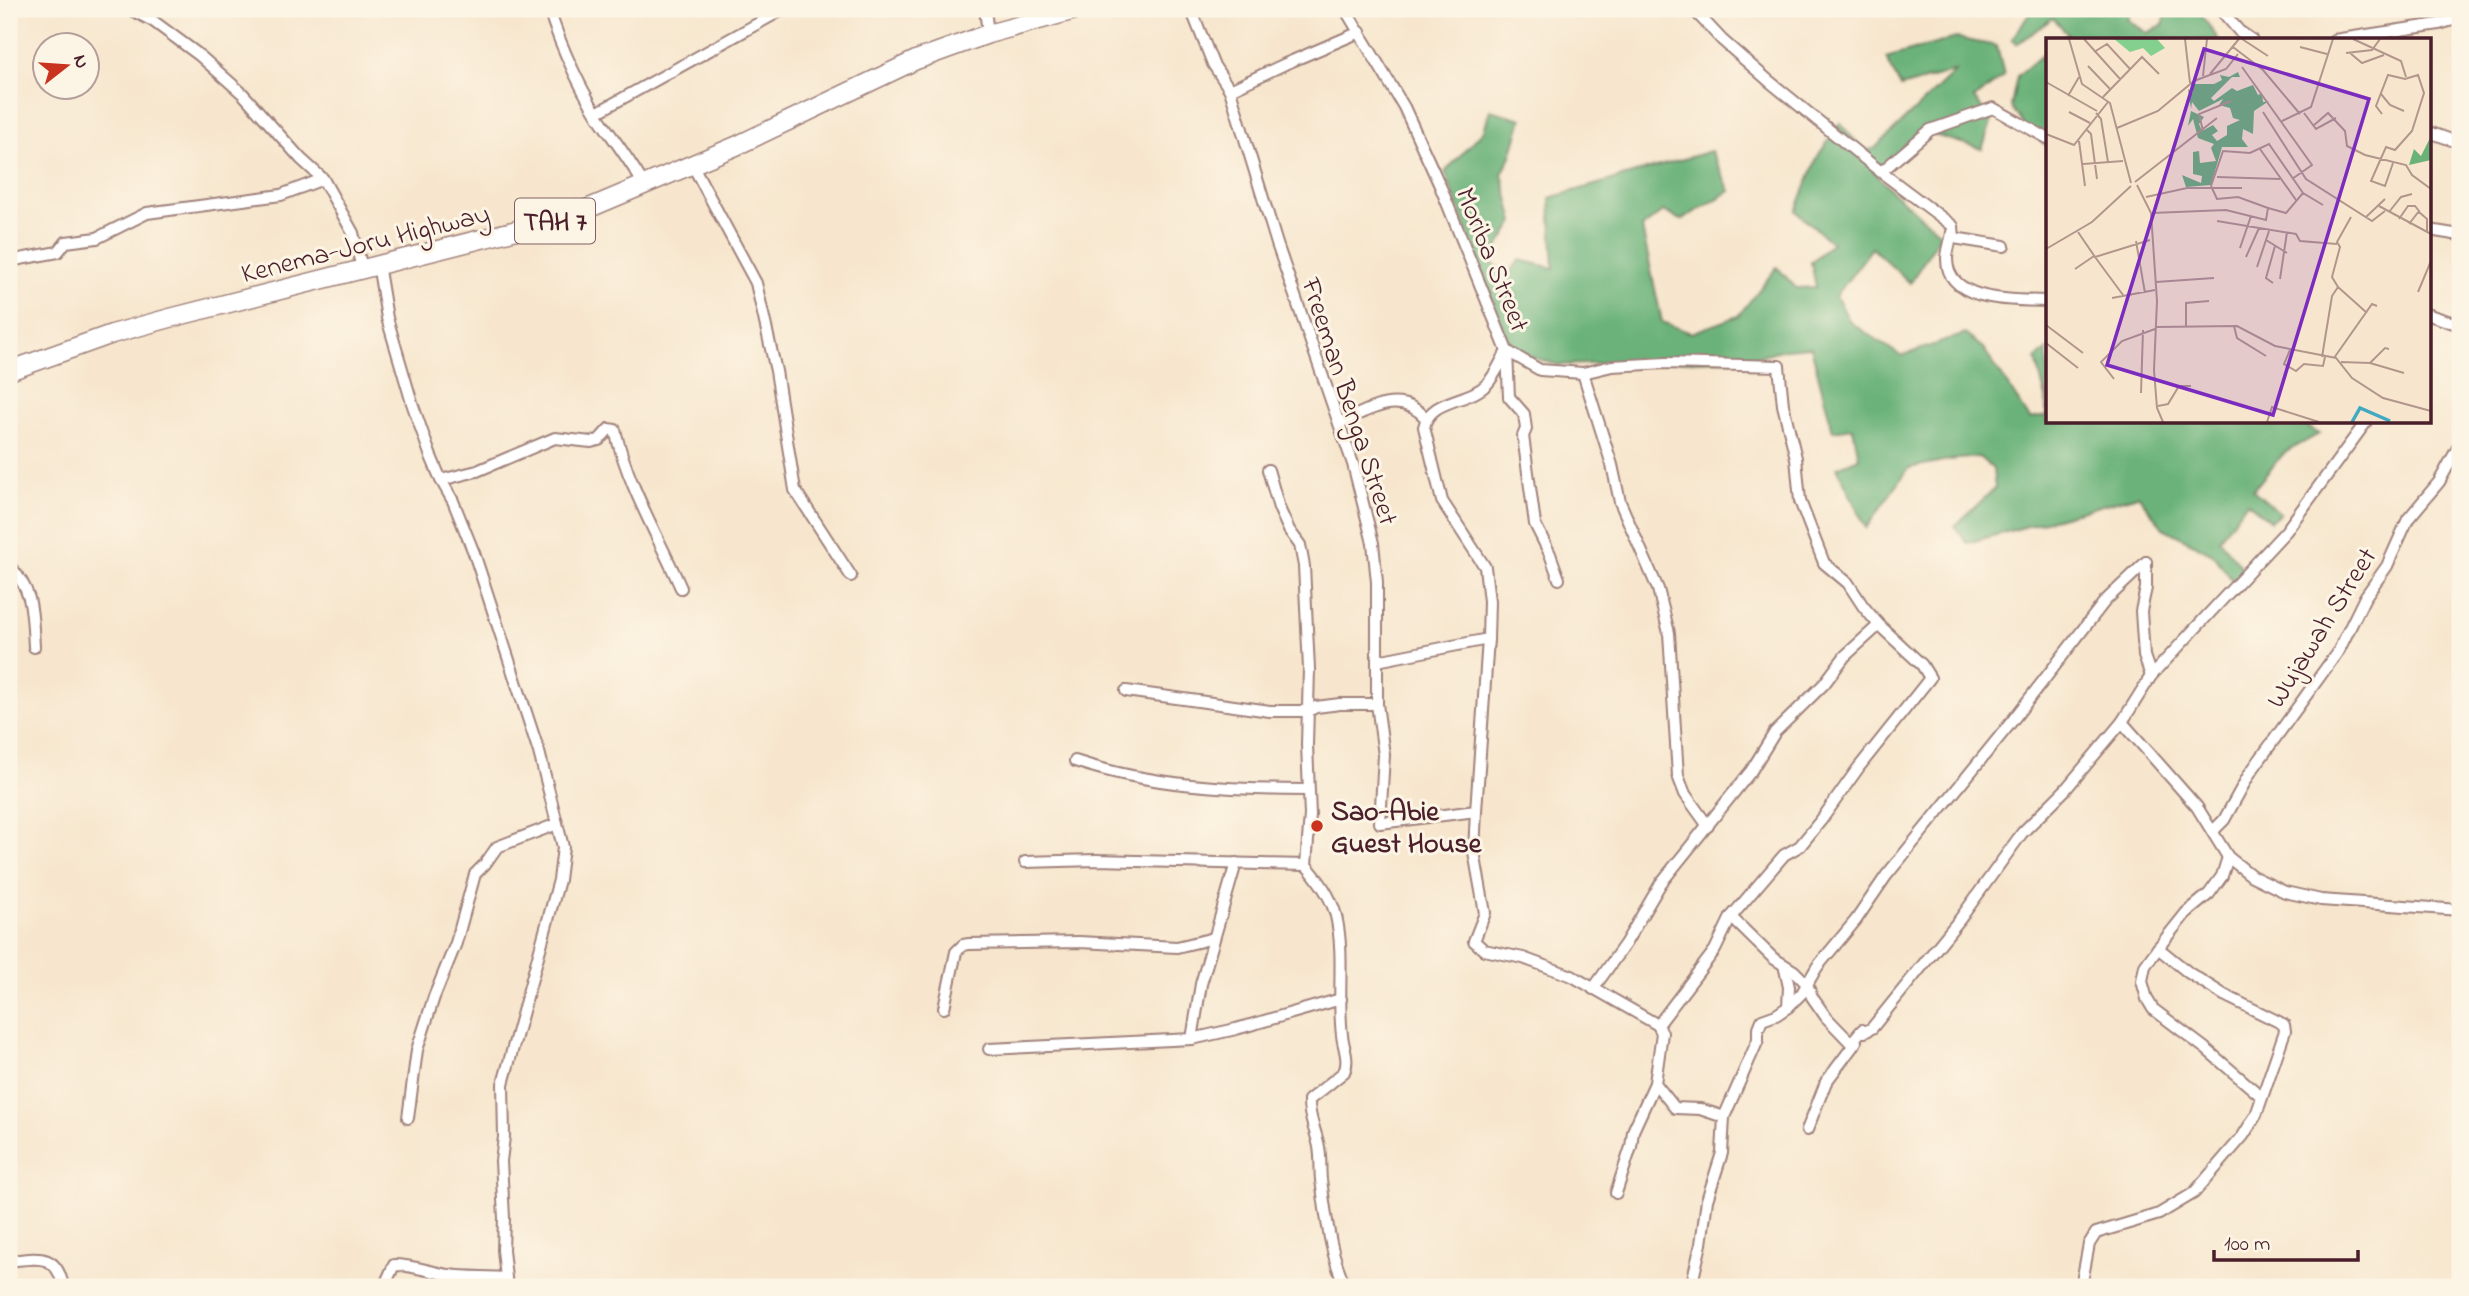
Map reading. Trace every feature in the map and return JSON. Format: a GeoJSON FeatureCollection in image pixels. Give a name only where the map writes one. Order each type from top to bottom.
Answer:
{"type":"FeatureCollection","features":[{"type":"Feature","properties":{"kind":"highway","name":"Kenema-Joru Highway"},"geometry":{"type":"LineString","coordinates":[[9,370],[112,334],[307,285],[370,266],[568,218],[693,166],[885,73],[988,34],[1079,9]]}},
{"type":"Feature","properties":{"kind":"street"},"geometry":{"type":"LineString","coordinates":[[130,9],[153,21],[199,55],[243,94],[286,143],[323,179],[341,208],[370,266],[415,414],[474,553],[539,752],[563,847],[559,880],[503,1084],[504,1137],[501,1161],[503,1250],[507,1283],[394,1265],[384,1287]]}},
{"type":"Feature","properties":{"kind":"street"},"geometry":{"type":"LineString","coordinates":[[549,9],[576,75],[644,185]]}},
{"type":"Feature","properties":{"kind":"street"},"geometry":{"type":"LineString","coordinates":[[598,112],[784,9]]}},
{"type":"Feature","properties":{"kind":"street"},"geometry":{"type":"LineString","coordinates":[[985,9],[988,34]]}},
{"type":"Feature","properties":{"kind":"street","name":"Freeman Benga Street"},"geometry":{"type":"LineString","coordinates":[[1191,9],[1213,64],[1230,90],[1277,244],[1339,423],[1373,543],[1377,582],[1377,704],[1384,755],[1380,823],[1476,811]]}},
{"type":"Feature","properties":{"kind":"street","name":"Moriba Street"},"geometry":{"type":"LineString","coordinates":[[1345,9],[1404,107],[1422,144],[1507,351],[1509,397],[1524,414],[1526,429],[1523,436],[1535,524],[1559,579]]}},
{"type":"Feature","properties":{"kind":"street"},"geometry":{"type":"LineString","coordinates":[[1693,9],[1722,40],[1881,172],[1953,226],[1954,238],[2004,246]]}},
{"type":"Feature","properties":{"kind":"street"},"geometry":{"type":"LineString","coordinates":[[2220,9],[2249,38]]}},
{"type":"Feature","properties":{"kind":"street"},"geometry":{"type":"LineString","coordinates":[[2347,38],[2440,24],[2460,18]]}},
{"type":"Feature","properties":{"kind":"street"},"geometry":{"type":"LineString","coordinates":[[1230,90],[1360,32]]}},
{"type":"Feature","properties":{"kind":"street"},"geometry":{"type":"LineString","coordinates":[[1881,172],[1930,130],[1993,108],[2046,137]]}},
{"type":"Feature","properties":{"kind":"street"},"geometry":{"type":"LineString","coordinates":[[2430,132],[2460,143]]}},
{"type":"Feature","properties":{"kind":"street"},"geometry":{"type":"LineString","coordinates":[[693,166],[756,282],[776,371],[795,489],[851,576]]}},
{"type":"Feature","properties":{"kind":"street"},"geometry":{"type":"LineString","coordinates":[[9,261],[58,252],[66,242],[97,238],[147,213],[281,195],[323,179]]}},
{"type":"Feature","properties":{"kind":"street"},"geometry":{"type":"LineString","coordinates":[[1953,226],[1947,260],[1949,270],[1960,288],[2007,300],[2046,301]]}},
{"type":"Feature","properties":{"kind":"street"},"geometry":{"type":"LineString","coordinates":[[2430,230],[2460,235]]}},
{"type":"Feature","properties":{"kind":"street"},"geometry":{"type":"LineString","coordinates":[[2430,314],[2460,325]]}},
{"type":"Feature","properties":{"kind":"street"},"geometry":{"type":"LineString","coordinates":[[1616,1193],[1631,1147],[1633,1131],[1655,1083],[1662,1033],[1658,1025],[1572,976],[1523,958],[1484,950],[1474,941],[1485,913],[1474,852],[1489,601],[1485,567],[1442,501],[1424,427],[1426,418],[1436,409],[1475,393],[1487,384],[1507,351],[1540,370],[1583,373],[1612,366],[1666,363],[1779,366],[1786,424],[1796,458],[1800,501],[1824,563],[1848,583],[1879,625],[1922,665],[1930,678],[1800,846],[1784,855],[1731,917],[1715,950],[1658,1025]]}},
{"type":"Feature","properties":{"kind":"street"},"geometry":{"type":"LineString","coordinates":[[1583,373],[1612,466],[1620,502],[1658,589],[1665,615],[1669,633],[1678,776],[1685,794],[1708,826]]}},
{"type":"Feature","properties":{"kind":"street"},"geometry":{"type":"LineString","coordinates":[[1339,423],[1386,403],[1398,402],[1416,407],[1426,418]]}},
{"type":"Feature","properties":{"kind":"street"},"geometry":{"type":"LineString","coordinates":[[1807,1130],[1826,1082],[1844,1055],[1912,982],[2022,833],[2065,790],[2122,722],[2151,676],[2286,531],[2365,424]]}},
{"type":"Feature","properties":{"kind":"street"},"geometry":{"type":"LineString","coordinates":[[441,480],[477,471],[555,438],[591,442],[598,440],[609,429],[615,430],[631,481],[681,588]]}},
{"type":"Feature","properties":{"kind":"street","name":"Wujawah Street"},"geometry":{"type":"LineString","coordinates":[[2213,831],[2224,820],[2250,773],[2339,650],[2365,597],[2387,566],[2407,520],[2439,482],[2460,444]]}},
{"type":"Feature","properties":{"kind":"street"},"geometry":{"type":"LineString","coordinates":[[1268,470],[1279,509],[1300,545],[1304,566],[1309,669],[1310,814],[1306,865],[1320,881],[1336,915],[1342,1034],[1348,1065],[1344,1072],[1309,1100],[1308,1111],[1320,1149],[1321,1178],[1339,1275],[1346,1287]]}},
{"type":"Feature","properties":{"kind":"street"},"geometry":{"type":"LineString","coordinates":[[1691,1287],[1707,1200],[1722,1153],[1724,1117],[1758,1040],[1762,1020],[1788,1007],[1856,920],[1886,876],[2105,601],[2146,562],[2146,588],[2141,611],[2144,656],[2151,676]]}},
{"type":"Feature","properties":{"kind":"street"},"geometry":{"type":"LineString","coordinates":[[9,566],[22,579],[29,598],[34,647]]}},
{"type":"Feature","properties":{"kind":"street"},"geometry":{"type":"LineString","coordinates":[[1593,989],[1625,944],[1661,883],[1751,771],[1774,732],[1824,684],[1845,656],[1879,625]]}},
{"type":"Feature","properties":{"kind":"street"},"geometry":{"type":"LineString","coordinates":[[1377,661],[1488,639]]}},
{"type":"Feature","properties":{"kind":"street"},"geometry":{"type":"LineString","coordinates":[[1126,691],[1270,712],[1308,711],[1316,707],[1340,704],[1377,704]]}},
{"type":"Feature","properties":{"kind":"street"},"geometry":{"type":"LineString","coordinates":[[2122,722],[2197,807],[2228,857],[2252,877],[2286,892],[2321,900],[2460,910]]}},
{"type":"Feature","properties":{"kind":"street"},"geometry":{"type":"LineString","coordinates":[[1075,761],[1123,774],[1199,786],[1308,790]]}},
{"type":"Feature","properties":{"kind":"street"},"geometry":{"type":"LineString","coordinates":[[408,1118],[417,1050],[434,997],[456,943],[475,874],[497,847],[557,824]]}},
{"type":"Feature","properties":{"kind":"street"},"geometry":{"type":"LineString","coordinates":[[2228,857],[2222,876],[2209,894],[2186,913],[2145,966],[2142,981],[2153,1009],[2206,1049],[2262,1097]]}},
{"type":"Feature","properties":{"kind":"street"},"geometry":{"type":"LineString","coordinates":[[1025,862],[1096,860],[1306,865]]}},
{"type":"Feature","properties":{"kind":"street"},"geometry":{"type":"LineString","coordinates":[[1192,1039],[1201,984],[1236,863]]}},
{"type":"Feature","properties":{"kind":"street"},"geometry":{"type":"LineString","coordinates":[[1731,917],[1773,958],[1807,984],[1812,997],[1826,1017],[1850,1043],[1862,1030],[1865,1032]]}},
{"type":"Feature","properties":{"kind":"street"},"geometry":{"type":"LineString","coordinates":[[944,1008],[956,952],[963,945],[1079,942],[1177,947],[1214,938]]}},
{"type":"Feature","properties":{"kind":"street"},"geometry":{"type":"LineString","coordinates":[[2081,1287],[2091,1238],[2096,1233],[2159,1214],[2194,1193],[2243,1136],[2256,1115],[2285,1031],[2284,1025],[2224,995],[2189,973],[2158,948]]}},
{"type":"Feature","properties":{"kind":"street"},"geometry":{"type":"LineString","coordinates":[[1784,965],[1788,980],[1788,1007]]}},
{"type":"Feature","properties":{"kind":"street"},"geometry":{"type":"LineString","coordinates":[[989,1049],[1192,1039],[1341,999]]}},
{"type":"Feature","properties":{"kind":"street"},"geometry":{"type":"LineString","coordinates":[[1655,1083],[1675,1108],[1700,1109],[1724,1117]]}},
{"type":"Feature","properties":{"kind":"street"},"geometry":{"type":"LineString","coordinates":[[9,1261],[39,1258],[48,1261],[56,1266],[63,1287]]}},
{"type":"Feature","properties":{"kind":"green space"},"geometry":{"type":"Polygon","coordinates":[[[2033,9],[2132,9],[2127,19],[2147,33],[2163,25],[2168,9],[2197,9],[2218,38],[2063,38],[2068,34],[2053,18],[2017,44],[2012,39],[2033,9]]]}},
{"type":"Feature","properties":{"kind":"green space"},"geometry":{"type":"Polygon","coordinates":[[[1956,38],[1997,46],[2004,76],[1974,99],[1992,120],[1982,149],[1924,132],[1875,173],[1941,234],[1910,283],[1872,248],[1836,296],[1850,322],[1901,356],[1965,334],[1983,348],[2030,419],[2046,416],[2046,424],[2303,424],[2319,434],[2284,453],[2253,490],[2280,513],[2270,521],[2247,502],[2219,539],[2246,573],[2235,584],[2213,554],[2163,528],[2138,495],[1967,543],[1955,526],[1995,488],[1993,469],[1979,457],[1909,468],[1866,528],[1837,467],[1859,458],[1853,428],[1833,431],[1811,347],[1785,349],[1747,359],[1558,365],[1512,351],[1445,172],[1484,130],[1490,110],[1522,119],[1511,156],[1502,174],[1514,222],[1489,261],[1508,274],[1520,260],[1554,268],[1550,198],[1711,151],[1730,191],[1681,220],[1663,211],[1642,228],[1662,322],[1691,333],[1738,316],[1777,267],[1796,288],[1816,287],[1811,262],[1832,243],[1796,211],[1818,156],[1840,123],[1863,150],[1874,149],[1956,71],[1901,87],[1886,58],[1956,38]]]}},
{"type":"Feature","properties":{"kind":"green space"},"geometry":{"type":"Polygon","coordinates":[[[2046,52],[2046,145],[2024,126],[2011,106],[2017,76],[2046,52]]]}},
{"type":"Feature","properties":{"kind":"green space"},"geometry":{"type":"Polygon","coordinates":[[[2046,350],[2046,398],[2036,359],[2046,350]]]}},
{"type":"Feature","properties":{"kind":"place","name":"Sao-Abie Guest House"},"geometry":{"type":"Point","coordinates":[1317,826]}}]}
